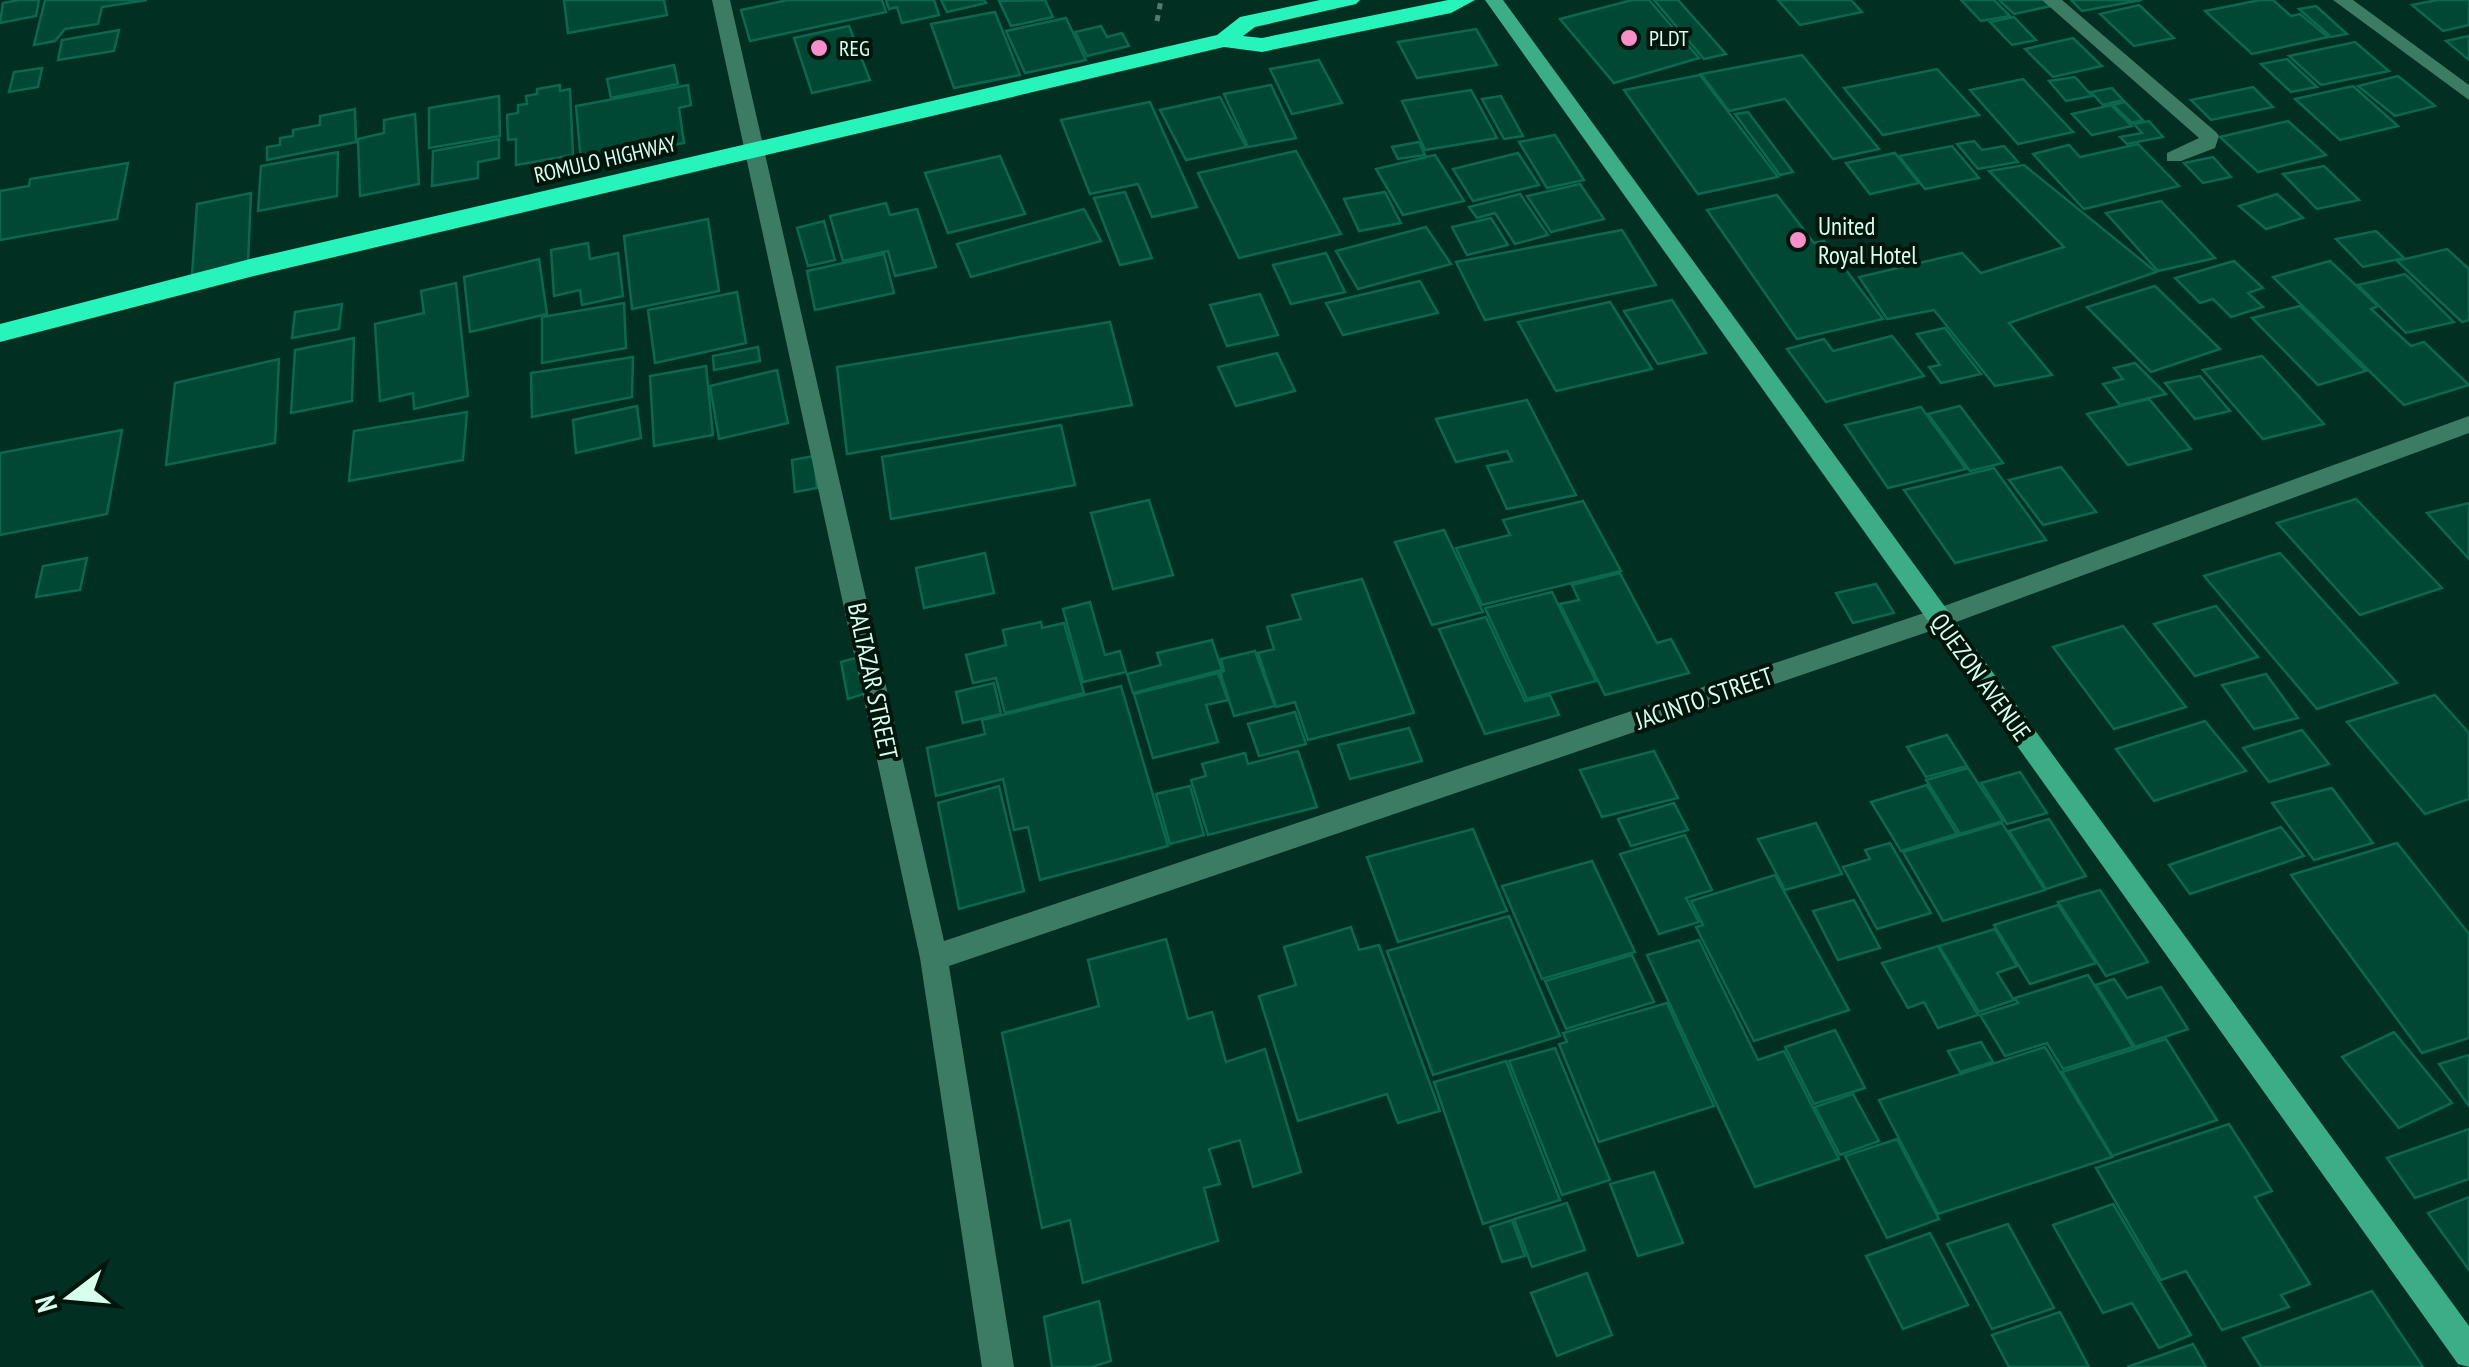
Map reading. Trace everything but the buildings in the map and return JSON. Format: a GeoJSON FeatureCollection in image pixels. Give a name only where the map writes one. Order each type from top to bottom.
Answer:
{"type":"FeatureCollection","features":[{"type":"Feature","properties":{"kind":"highway","name":"ROMULO HIGHWAY"},"geometry":{"type":"LineString","coordinates":[[1224,40],[1248,22],[1349,0]]}},
{"type":"Feature","properties":{"kind":"highway","name":"ROMULO HIGHWAY"},"geometry":{"type":"LineString","coordinates":[[0,334],[270,264],[1224,40],[1262,46],[1451,7],[1464,0]]}},
{"type":"Feature","properties":{"kind":"street","name":"BALTAZAR STREET"},"geometry":{"type":"LineString","coordinates":[[721,0],[934,958],[998,1367]]}},
{"type":"Feature","properties":{"kind":"street","name":"QUEZON AVENUE"},"geometry":{"type":"LineString","coordinates":[[1494,0],[2469,1354]]}},
{"type":"Feature","properties":{"kind":"street"},"geometry":{"type":"LineString","coordinates":[[2050,0],[2209,136],[2208,144],[2174,157]]}},
{"type":"Feature","properties":{"kind":"street"},"geometry":{"type":"LineString","coordinates":[[2342,0],[2469,94]]}},
{"type":"Feature","properties":{"kind":"street","name":"JACINTO STREET"},"geometry":{"type":"LineString","coordinates":[[934,958],[1939,618],[2469,424]]}},
{"type":"Feature","properties":{"kind":"place","name":"PLDT"},"geometry":{"type":"Point","coordinates":[1629,38]}},
{"type":"Feature","properties":{"kind":"place","name":"REG"},"geometry":{"type":"Point","coordinates":[819,48]}},
{"type":"Feature","properties":{"kind":"place","name":"United Royal Hotel"},"geometry":{"type":"Point","coordinates":[1798,240]}}]}
